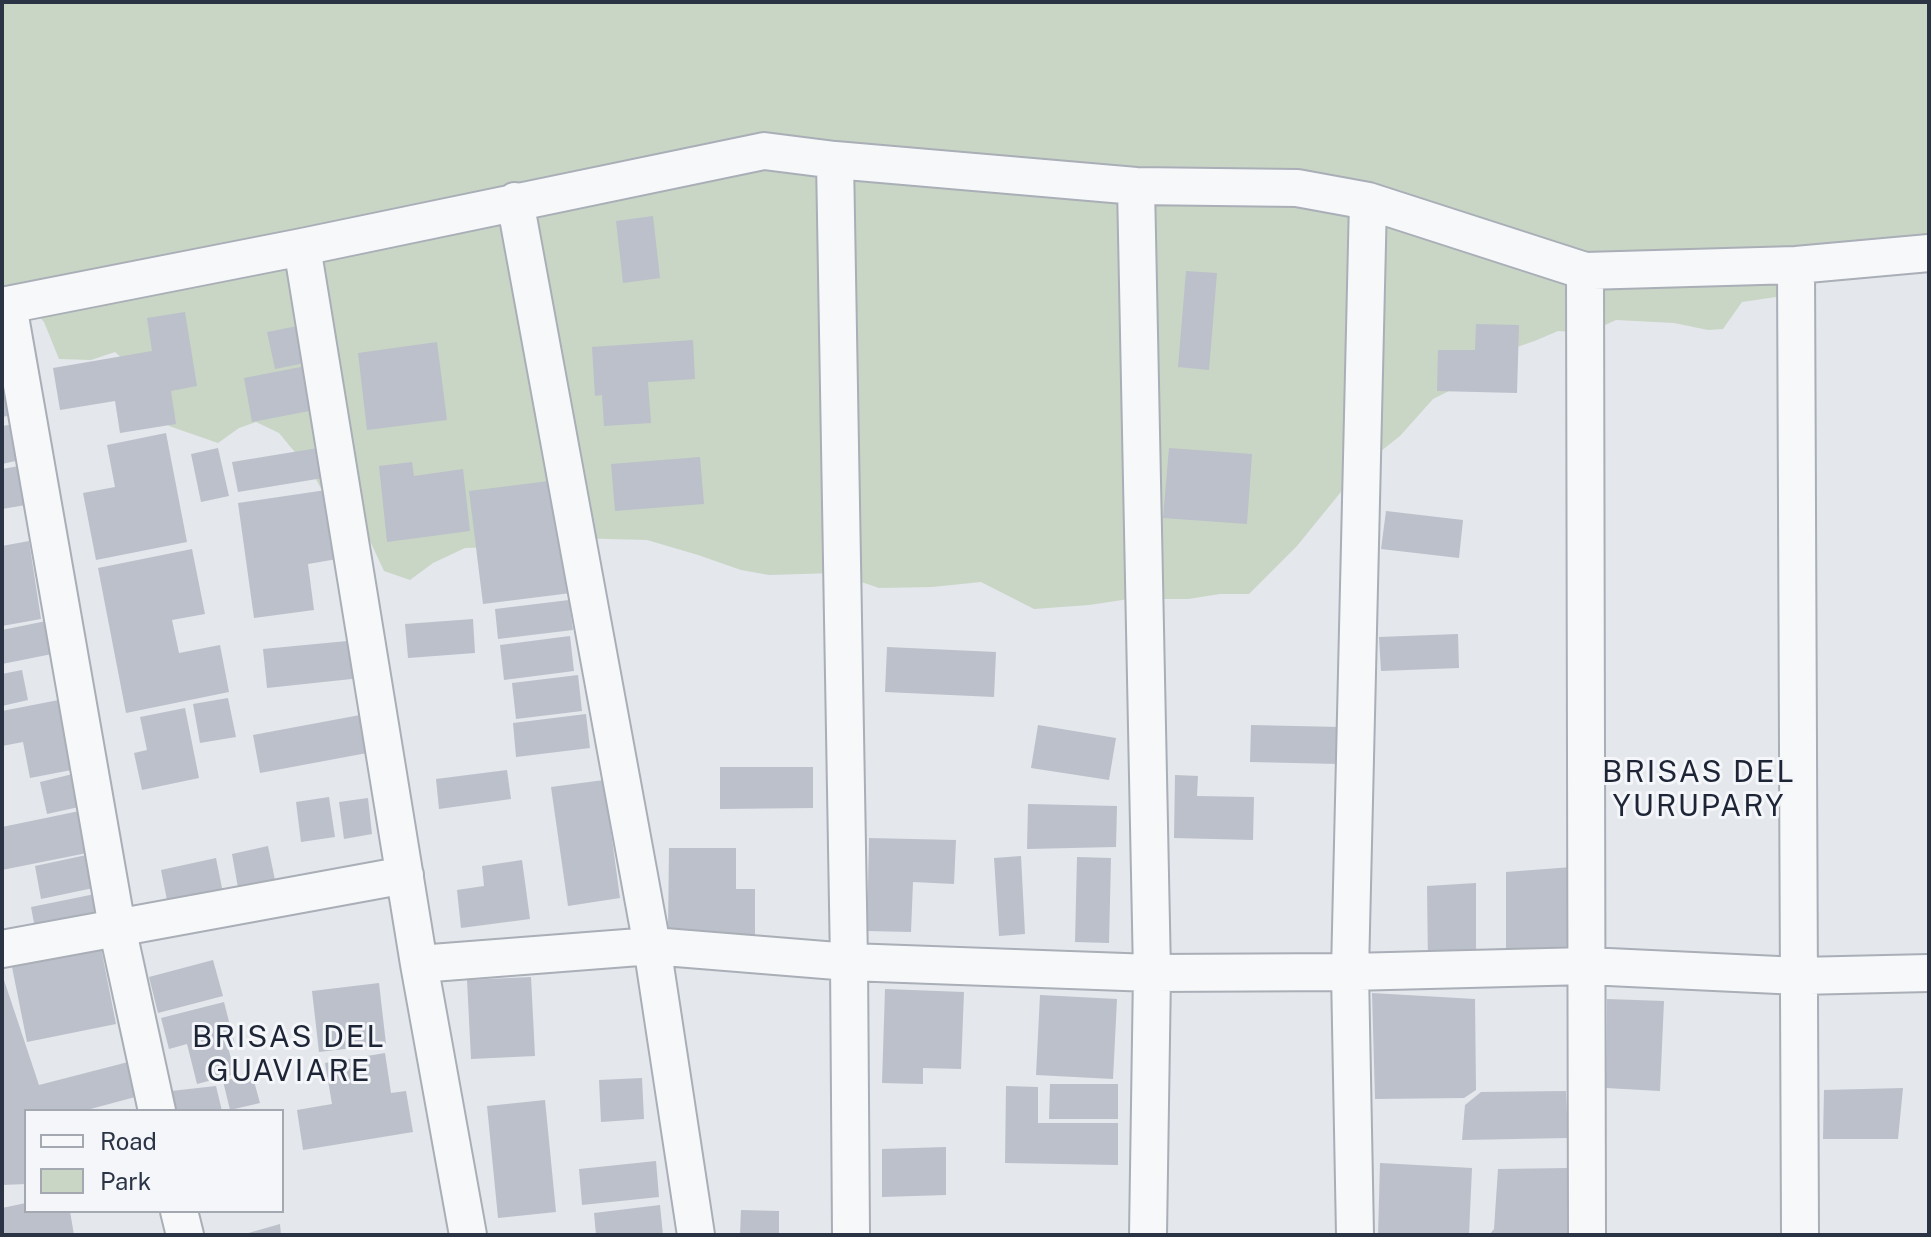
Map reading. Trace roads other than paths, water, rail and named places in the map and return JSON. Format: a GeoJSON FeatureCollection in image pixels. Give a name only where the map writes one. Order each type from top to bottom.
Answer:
{"type":"FeatureCollection","features":[{"type":"Feature","properties":{"kind":"street"},"geometry":{"type":"LineString","coordinates":[[157,1109],[117,927],[5,306],[764,151],[1136,186],[1297,188],[1368,201],[1585,271],[1796,265],[1929,253]]}},
{"type":"Feature","properties":{"kind":"street"},"geometry":{"type":"LineString","coordinates":[[835,160],[851,1235]]}},
{"type":"Feature","properties":{"kind":"street"},"geometry":{"type":"LineString","coordinates":[[1136,186],[1152,973],[1148,1235]]}},
{"type":"Feature","properties":{"kind":"street"},"geometry":{"type":"LineString","coordinates":[[515,201],[652,946],[696,1235]]}},
{"type":"Feature","properties":{"kind":"street"},"geometry":{"type":"LineString","coordinates":[[1355,1235],[1350,972],[1368,201]]}},
{"type":"Feature","properties":{"kind":"street"},"geometry":{"type":"LineString","coordinates":[[302,247],[419,964],[468,1235]]}},
{"type":"Feature","properties":{"kind":"street"},"geometry":{"type":"LineString","coordinates":[[1796,265],[1800,1235]]}},
{"type":"Feature","properties":{"kind":"street"},"geometry":{"type":"LineString","coordinates":[[1585,271],[1587,1235]]}},
{"type":"Feature","properties":{"kind":"street"},"geometry":{"type":"LineString","coordinates":[[2,949],[405,875]]}},
{"type":"Feature","properties":{"kind":"street"},"geometry":{"type":"LineString","coordinates":[[419,964],[652,946],[849,962],[1152,973],[1587,966],[1799,976],[1929,973]]}},
{"type":"Feature","properties":{"kind":"street"},"geometry":{"type":"LineString","coordinates":[[180,1213],[185,1235]]}},
{"type":"Feature","properties":{"kind":"district","name":"BRISAS DEL YURUPARY"},"geometry":{"type":"Point","coordinates":[1699,790]}},
{"type":"Feature","properties":{"kind":"district","name":"BRISAS DEL GUAVIARE"},"geometry":{"type":"Point","coordinates":[289,1055]}}]}
